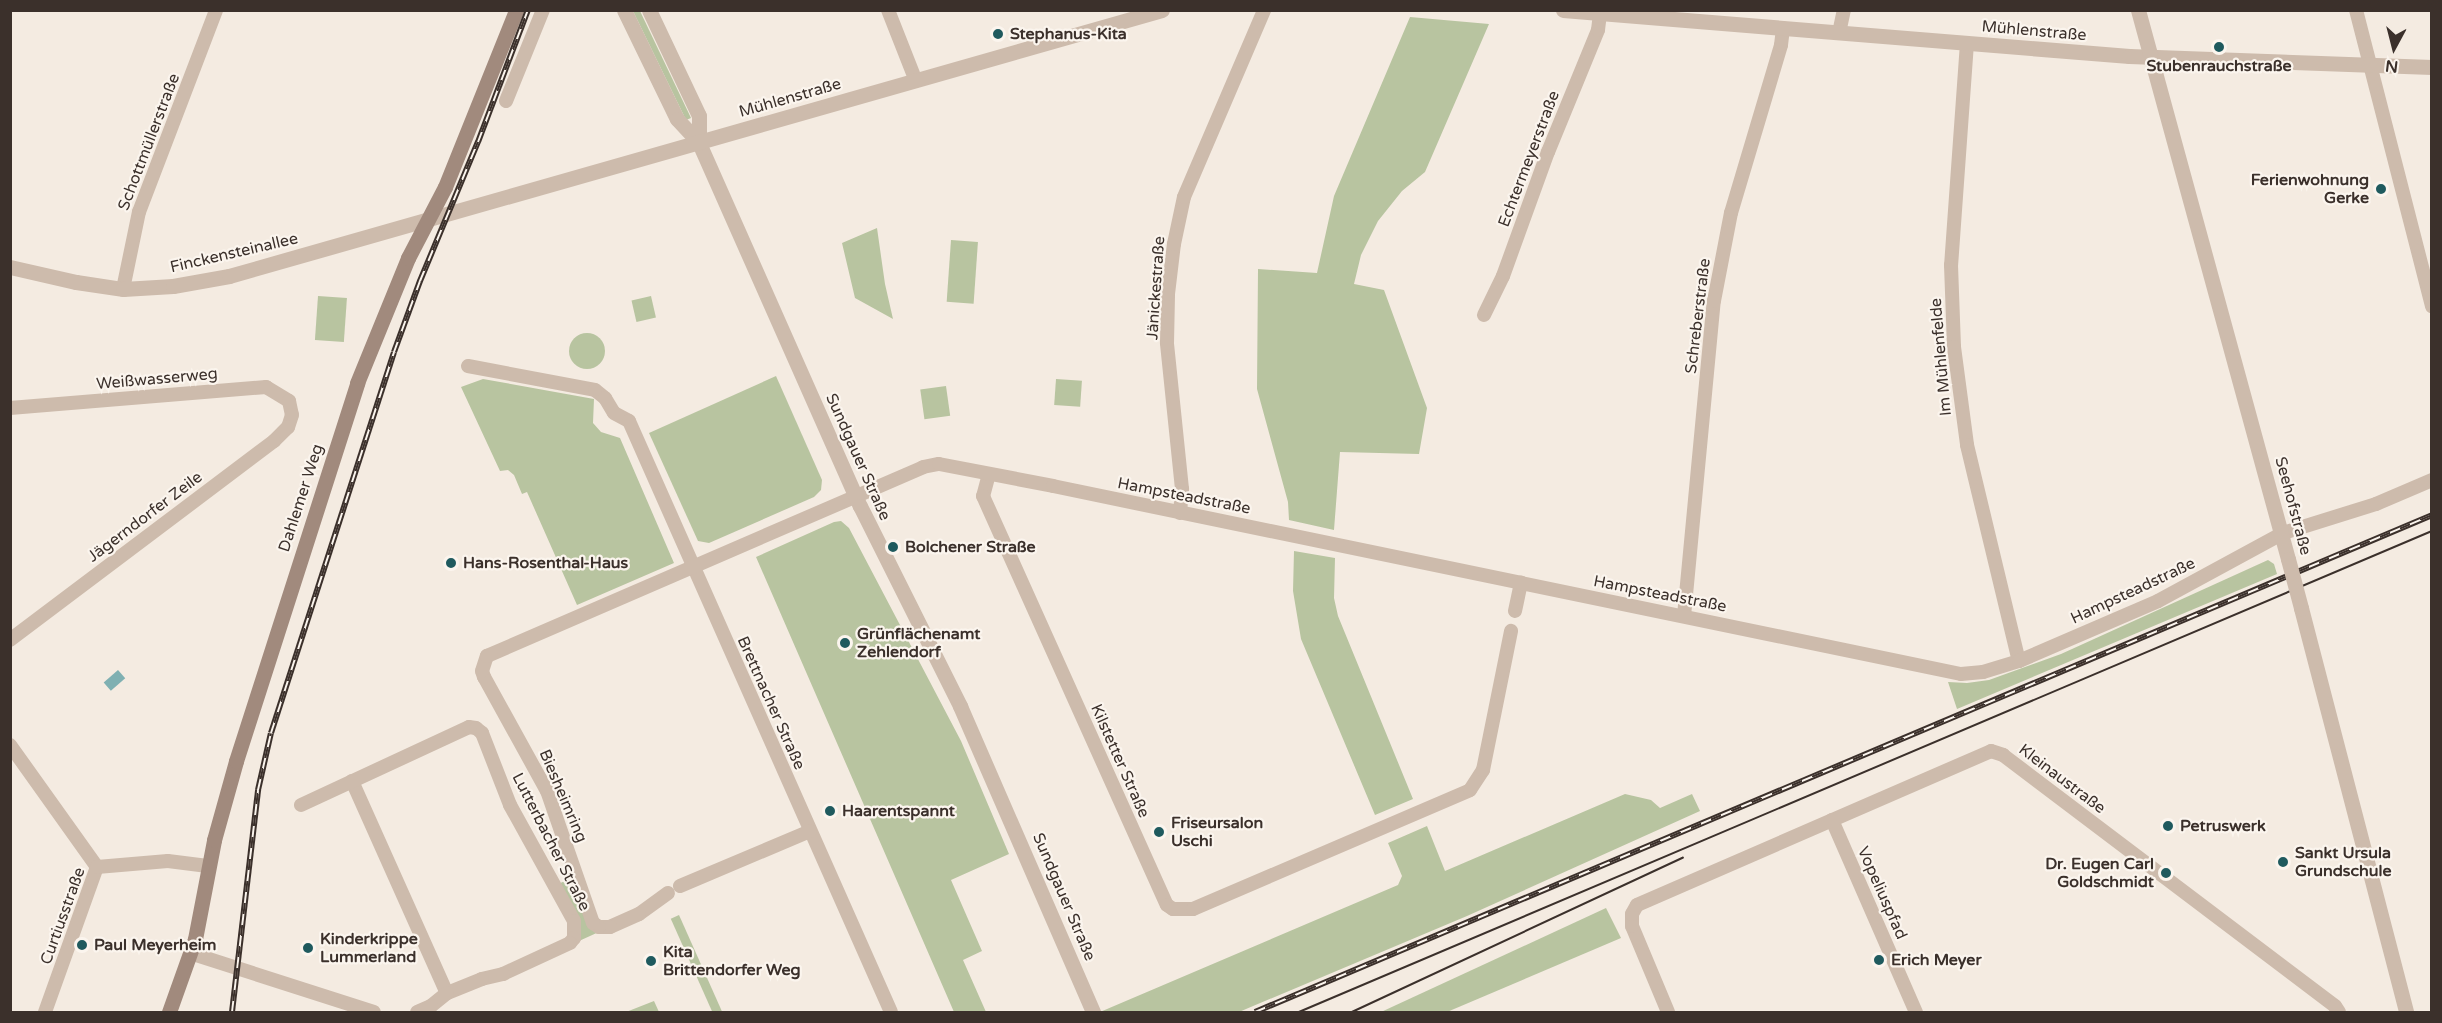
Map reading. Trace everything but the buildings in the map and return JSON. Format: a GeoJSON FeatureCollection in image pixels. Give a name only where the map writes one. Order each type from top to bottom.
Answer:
{"type":"FeatureCollection","features":[{"type":"Feature","properties":{"kind":"main road","name":"Dahlemer Weg"},"geometry":{"type":"LineString","coordinates":[[170,1012],[199,925],[208,866],[236,761],[357,383],[408,258],[448,178],[516,10]]}},
{"type":"Feature","properties":{"kind":"street","name":"Schottmüllerstraße"},"geometry":{"type":"LineString","coordinates":[[123,289],[139,212],[216,10]]}},
{"type":"Feature","properties":{"kind":"street"},"geometry":{"type":"LineString","coordinates":[[506,101],[543,10]]}},
{"type":"Feature","properties":{"kind":"street","name":"Sundgauer Straße"},"geometry":{"type":"LineString","coordinates":[[624,10],[677,119],[699,143],[855,495],[960,706],[1093,1012]]}},
{"type":"Feature","properties":{"kind":"street","name":"Sundgauer Straße"},"geometry":{"type":"LineString","coordinates":[[649,10],[699,116],[699,143]]}},
{"type":"Feature","properties":{"kind":"street"},"geometry":{"type":"LineString","coordinates":[[888,10],[916,81]]}},
{"type":"Feature","properties":{"kind":"street","name":"Mühlenstraße"},"geometry":{"type":"LineString","coordinates":[[428,220],[1162,10]]}},
{"type":"Feature","properties":{"kind":"street","name":"Jänickestraße"},"geometry":{"type":"LineString","coordinates":[[1180,513],[1182,489],[1167,343],[1168,294],[1174,244],[1184,197],[1264,10]]}},
{"type":"Feature","properties":{"kind":"street","name":"Mühlenstraße"},"geometry":{"type":"LineString","coordinates":[[1563,10],[2151,57],[2432,67]]}},
{"type":"Feature","properties":{"kind":"street"},"geometry":{"type":"LineString","coordinates":[[1839,33],[1844,10]]}},
{"type":"Feature","properties":{"kind":"street","name":"Seehofstraße"},"geometry":{"type":"LineString","coordinates":[[2138,10],[2283,533],[2406,1012]]}},
{"type":"Feature","properties":{"kind":"street"},"geometry":{"type":"LineString","coordinates":[[2356,10],[2432,306]]}},
{"type":"Feature","properties":{"kind":"street","name":"Echtermeyerstraße"},"geometry":{"type":"LineString","coordinates":[[1484,315],[1503,276],[1548,152],[1598,30],[1600,14]]}},
{"type":"Feature","properties":{"kind":"street","name":"Schreberstraße"},"geometry":{"type":"LineString","coordinates":[[1684,616],[1713,301],[1731,213],[1781,45],[1783,28]]}},
{"type":"Feature","properties":{"kind":"street","name":"Im Mühlenfelde"},"geometry":{"type":"LineString","coordinates":[[1967,43],[1951,265],[1954,347],[1967,445],[2019,661]]}},
{"type":"Feature","properties":{"kind":"street","name":"Finckensteinallee"},"geometry":{"type":"LineString","coordinates":[[10,267],[76,282],[123,289],[173,286],[229,276],[428,220]]}},
{"type":"Feature","properties":{"kind":"street","name":"Brettnacher Straße"},"geometry":{"type":"LineString","coordinates":[[468,366],[595,390],[606,398],[614,412],[629,421],[891,1012]]}},
{"type":"Feature","properties":{"kind":"street","name":"Weißwasserweg"},"geometry":{"type":"LineString","coordinates":[[10,408],[266,387],[289,401],[292,415]]}},
{"type":"Feature","properties":{"kind":"street","name":"Jägerndorfer Zeile"},"geometry":{"type":"LineString","coordinates":[[10,640],[270,444],[288,427],[292,415]]}},
{"type":"Feature","properties":{"kind":"street","name":"Hampsteadstraße"},"geometry":{"type":"LineString","coordinates":[[855,495],[923,467],[939,464],[1961,674],[1983,672],[2019,661],[2158,601],[2283,533],[2376,504],[2432,480]]}},
{"type":"Feature","properties":{"kind":"street","name":"Kilstetter Straße"},"geometry":{"type":"LineString","coordinates":[[989,474],[983,496],[1167,905],[1173,909],[1193,909],[1470,790],[1483,770],[1511,631]]}},
{"type":"Feature","properties":{"kind":"street"},"geometry":{"type":"LineString","coordinates":[[692,567],[855,495]]}},
{"type":"Feature","properties":{"kind":"street","name":"Biesheimring"},"geometry":{"type":"LineString","coordinates":[[692,567],[487,656],[482,671],[483,677],[547,791],[593,923],[598,927],[610,927],[639,914],[674,889],[810,831]]}},
{"type":"Feature","properties":{"kind":"street"},"geometry":{"type":"LineString","coordinates":[[1515,611],[1521,583]]}},
{"type":"Feature","properties":{"kind":"street","name":"Lutterbacher Straße"},"geometry":{"type":"LineString","coordinates":[[301,805],[469,727],[476,728],[482,733],[510,805],[574,921],[574,938],[570,943],[503,974],[482,979],[447,993],[431,1006],[417,1012]]}},
{"type":"Feature","properties":{"kind":"street"},"geometry":{"type":"LineString","coordinates":[[10,745],[97,867]]}},
{"type":"Feature","properties":{"kind":"street","name":"Kleinaustraße"},"geometry":{"type":"LineString","coordinates":[[1668,1012],[1632,926],[1632,914],[1637,905],[1991,751],[1998,753],[2335,1006],[2339,1012]]}},
{"type":"Feature","properties":{"kind":"street"},"geometry":{"type":"LineString","coordinates":[[352,781],[447,993]]}},
{"type":"Feature","properties":{"kind":"street","name":"Vopeliuspfad"},"geometry":{"type":"LineString","coordinates":[[1832,820],[1916,1012]]}},
{"type":"Feature","properties":{"kind":"street","name":"Curtiusstraße"},"geometry":{"type":"LineString","coordinates":[[45,1012],[97,867],[168,861],[208,866]]}},
{"type":"Feature","properties":{"kind":"street"},"geometry":{"type":"LineString","coordinates":[[190,953],[374,1012]]}},
{"type":"Feature","properties":{"kind":"green space"},"geometry":{"type":"Polygon","coordinates":[[[633,11],[640,11],[691,118],[686,120],[633,11]]]}},
{"type":"Feature","properties":{"kind":"green space"},"geometry":{"type":"Polygon","coordinates":[[[1410,17],[1489,24],[1425,172],[1402,191],[1378,221],[1361,255],[1354,284],[1384,290],[1427,408],[1419,454],[1340,452],[1334,530],[1289,520],[1288,502],[1257,389],[1258,269],[1317,273],[1334,196],[1410,17]]]}},
{"type":"Feature","properties":{"kind":"green space"},"geometry":{"type":"Polygon","coordinates":[[[877,228],[885,284],[893,319],[855,298],[842,243],[877,228]]]}},
{"type":"Feature","properties":{"kind":"green space"},"geometry":{"type":"Polygon","coordinates":[[[951,240],[978,242],[974,304],[947,302],[951,240]]]}},
{"type":"Feature","properties":{"kind":"green space"},"geometry":{"type":"Polygon","coordinates":[[[318,296],[347,298],[344,342],[315,340],[318,296]]]}},
{"type":"Feature","properties":{"kind":"green space"},"geometry":{"type":"Polygon","coordinates":[[[651,296],[656,317],[636,322],[632,300],[651,296]]]}},
{"type":"Feature","properties":{"kind":"green space"},"geometry":{"type":"Polygon","coordinates":[[[587,333],[600,338],[605,351],[600,364],[587,369],[574,364],[569,351],[574,338],[587,333]]]}},
{"type":"Feature","properties":{"kind":"green space"},"geometry":{"type":"Polygon","coordinates":[[[776,376],[822,480],[821,490],[814,497],[709,543],[698,541],[649,433],[776,376]]]}},
{"type":"Feature","properties":{"kind":"green space"},"geometry":{"type":"Polygon","coordinates":[[[483,379],[594,399],[593,423],[601,432],[620,438],[674,563],[577,605],[527,492],[522,494],[514,475],[508,470],[500,471],[461,387],[483,379]]]}},
{"type":"Feature","properties":{"kind":"green space"},"geometry":{"type":"Polygon","coordinates":[[[1056,379],[1082,381],[1080,407],[1054,405],[1056,379]]]}},
{"type":"Feature","properties":{"kind":"green space"},"geometry":{"type":"Polygon","coordinates":[[[946,386],[950,416],[924,419],[920,390],[946,386]]]}},
{"type":"Feature","properties":{"kind":"green space"},"geometry":{"type":"Polygon","coordinates":[[[841,521],[849,528],[961,741],[1009,854],[951,880],[982,951],[963,960],[986,1012],[954,1012],[756,557],[834,522],[841,521]]]}},
{"type":"Feature","properties":{"kind":"green space"},"geometry":{"type":"Polygon","coordinates":[[[1294,551],[1335,558],[1334,598],[1338,616],[1413,799],[1375,815],[1301,639],[1293,591],[1294,551]]]}},
{"type":"Feature","properties":{"kind":"green space"},"geometry":{"type":"Polygon","coordinates":[[[2268,560],[2274,564],[2277,574],[1957,709],[1948,682],[1967,683],[1989,680],[2061,654],[2268,560]]]}},
{"type":"Feature","properties":{"kind":"green space"},"geometry":{"type":"Polygon","coordinates":[[[1625,794],[1651,800],[1660,808],[1692,794],[1700,811],[1467,916],[1239,1012],[1100,1012],[1398,885],[1402,876],[1388,843],[1427,826],[1445,871],[1625,794]]]}},
{"type":"Feature","properties":{"kind":"green space"},"geometry":{"type":"Polygon","coordinates":[[[572,878],[601,931],[579,941],[580,927],[558,884],[572,878]]]}},
{"type":"Feature","properties":{"kind":"green space"},"geometry":{"type":"Polygon","coordinates":[[[1606,908],[1621,938],[1447,1012],[1381,1012],[1606,908]]]}},
{"type":"Feature","properties":{"kind":"green space"},"geometry":{"type":"Polygon","coordinates":[[[679,915],[722,1012],[712,1012],[671,919],[679,915]]]}},
{"type":"Feature","properties":{"kind":"green space"},"geometry":{"type":"Polygon","coordinates":[[[654,1001],[659,1012],[626,1012],[654,1001]]]}},
{"type":"Feature","properties":{"kind":"water"},"geometry":{"type":"Polygon","coordinates":[[[118,670],[125,678],[111,691],[104,682],[118,670]]]}},
{"type":"Feature","properties":{"kind":"tram line"},"geometry":{"type":"LineString","coordinates":[[1299,1012],[2432,531]]}},
{"type":"Feature","properties":{"kind":"tram line"},"geometry":{"type":"LineString","coordinates":[[1352,1012],[1683,858]]}},
{"type":"Feature","properties":{"kind":"railway"},"geometry":{"type":"LineString","coordinates":[[232,1012],[258,790],[271,733],[394,352],[528,10]]}},
{"type":"Feature","properties":{"kind":"railway"},"geometry":{"type":"LineString","coordinates":[[1255,1012],[2432,515]]}},
{"type":"Feature","properties":{"kind":"place","name":"Stephanus-Kita"},"geometry":{"type":"Point","coordinates":[998,34]}},
{"type":"Feature","properties":{"kind":"place","name":"Stubenrauchstraße"},"geometry":{"type":"Point","coordinates":[2219,47]}},
{"type":"Feature","properties":{"kind":"place","name":"Ferienwohnung Gerke"},"geometry":{"type":"Point","coordinates":[2381,189]}},
{"type":"Feature","properties":{"kind":"place","name":"Bolchener Straße"},"geometry":{"type":"Point","coordinates":[893,547]}},
{"type":"Feature","properties":{"kind":"place","name":"Hans-Rosenthal-Haus"},"geometry":{"type":"Point","coordinates":[451,563]}},
{"type":"Feature","properties":{"kind":"place","name":"Grünflächenamt Zehlendorf"},"geometry":{"type":"Point","coordinates":[845,643]}},
{"type":"Feature","properties":{"kind":"place","name":"Haarentspannt"},"geometry":{"type":"Point","coordinates":[830,811]}},
{"type":"Feature","properties":{"kind":"place","name":"Petruswerk"},"geometry":{"type":"Point","coordinates":[2168,826]}},
{"type":"Feature","properties":{"kind":"place","name":"Friseursalon Uschi"},"geometry":{"type":"Point","coordinates":[1159,832]}},
{"type":"Feature","properties":{"kind":"place","name":"Sankt Ursula Grundschule"},"geometry":{"type":"Point","coordinates":[2283,862]}},
{"type":"Feature","properties":{"kind":"place","name":"Dr. Eugen Carl Goldschmidt"},"geometry":{"type":"Point","coordinates":[2166,873]}},
{"type":"Feature","properties":{"kind":"place","name":"Paul Meyerheim"},"geometry":{"type":"Point","coordinates":[82,945]}},
{"type":"Feature","properties":{"kind":"place","name":"Kinderkrippe Lummerland"},"geometry":{"type":"Point","coordinates":[308,948]}},
{"type":"Feature","properties":{"kind":"place","name":"Erich Meyer"},"geometry":{"type":"Point","coordinates":[1879,960]}},
{"type":"Feature","properties":{"kind":"place","name":"Kita Brittendorfer Weg"},"geometry":{"type":"Point","coordinates":[651,961]}}]}
